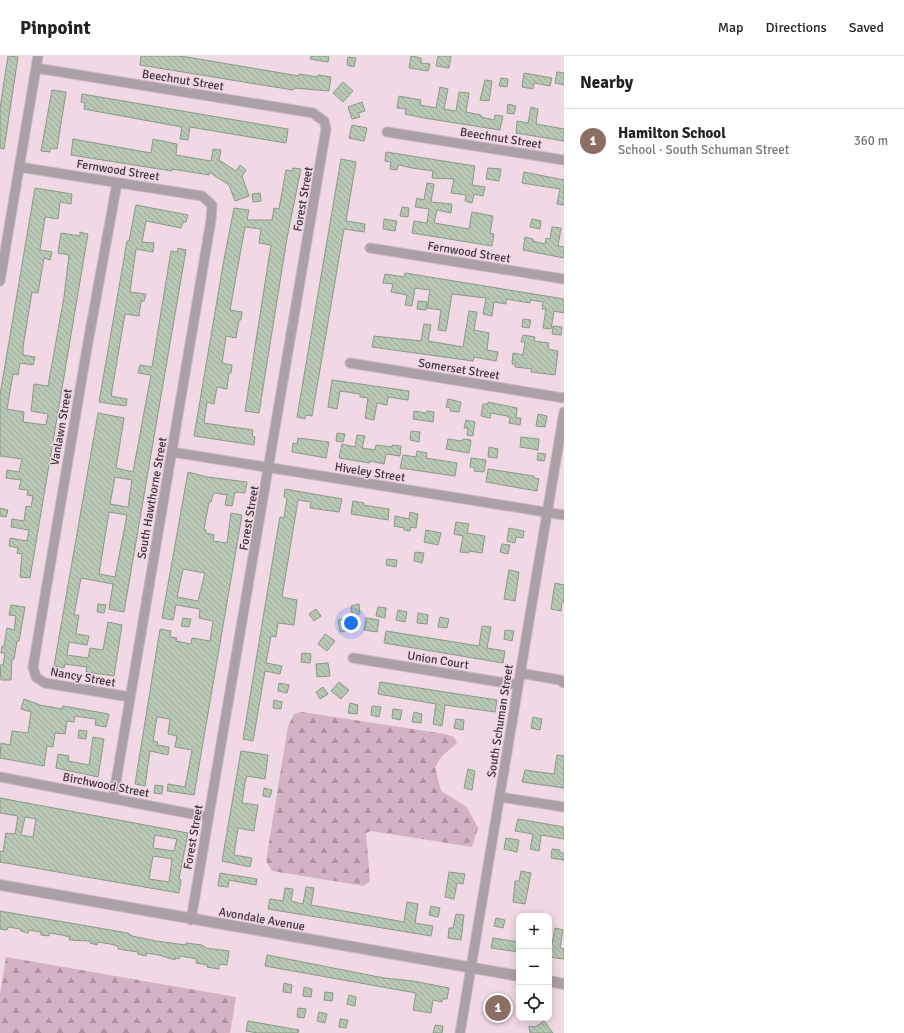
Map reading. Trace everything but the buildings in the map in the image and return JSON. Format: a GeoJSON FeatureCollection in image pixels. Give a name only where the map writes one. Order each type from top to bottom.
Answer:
{"type":"FeatureCollection","features":[{"type":"Feature","properties":{"kind":"street"},"geometry":{"type":"LineString","coordinates":[[0,281],[38,56]]}},
{"type":"Feature","properties":{"kind":"street","name":"Beechnut Street"},"geometry":{"type":"LineString","coordinates":[[36,68],[313,114],[324,121]]}},
{"type":"Feature","properties":{"kind":"street","name":"Forest Street"},"geometry":{"type":"LineString","coordinates":[[191,920],[270,468],[326,135],[324,121]]}},
{"type":"Feature","properties":{"kind":"street","name":"Beechnut Street"},"geometry":{"type":"LineString","coordinates":[[387,132],[564,160]]}},
{"type":"Feature","properties":{"kind":"street","name":"Fernwood Street"},"geometry":{"type":"LineString","coordinates":[[19,167],[202,196],[210,202]]}},
{"type":"Feature","properties":{"kind":"street","name":"Vanlawn Street"},"geometry":{"type":"LineString","coordinates":[[35,675],[33,664],[117,182]]}},
{"type":"Feature","properties":{"kind":"street","name":"South Hawthorne Street"},"geometry":{"type":"LineString","coordinates":[[113,798],[212,215],[212,205],[210,202]]}},
{"type":"Feature","properties":{"kind":"street","name":"Fernwood Street"},"geometry":{"type":"LineString","coordinates":[[370,248],[564,279]]}},
{"type":"Feature","properties":{"kind":"street","name":"Somerset Street"},"geometry":{"type":"LineString","coordinates":[[350,363],[564,398]]}},
{"type":"Feature","properties":{"kind":"street","name":"South Schuman Street"},"geometry":{"type":"LineString","coordinates":[[460,1033],[564,412]]}},
{"type":"Feature","properties":{"kind":"street","name":"Hiveley Street"},"geometry":{"type":"LineString","coordinates":[[172,452],[564,515]]}},
{"type":"Feature","properties":{"kind":"street","name":"Union Court"},"geometry":{"type":"LineString","coordinates":[[353,658],[518,685]]}},
{"type":"Feature","properties":{"kind":"street"},"geometry":{"type":"LineString","coordinates":[[520,673],[560,680],[564,683]]}},
{"type":"Feature","properties":{"kind":"street","name":"Nancy Street"},"geometry":{"type":"LineString","coordinates":[[35,675],[45,683],[130,697]]}},
{"type":"Feature","properties":{"kind":"street","name":"Birchwood Street"},"geometry":{"type":"LineString","coordinates":[[0,777],[208,817]]}},
{"type":"Feature","properties":{"kind":"street"},"geometry":{"type":"LineString","coordinates":[[500,797],[564,807]]}},
{"type":"Feature","properties":{"kind":"street","name":"Avondale Avenue"},"geometry":{"type":"LineString","coordinates":[[0,885],[191,920],[516,976]]}},
{"type":"Feature","properties":{"kind":"street"},"geometry":{"type":"LineString","coordinates":[[552,982],[564,984]]}},
{"type":"Feature","properties":{"kind":"green space"},"geometry":{"type":"Polygon","coordinates":[[[302,712],[445,734],[454,737],[457,743],[442,756],[435,767],[441,791],[467,807],[478,828],[472,847],[371,831],[366,833],[370,881],[364,886],[272,871],[266,861],[288,726],[294,714],[302,712]]]}},
{"type":"Feature","properties":{"kind":"green space"},"geometry":{"type":"Polygon","coordinates":[[[6,957],[236,997],[230,1033],[0,1033],[0,995],[6,957]]]}},
{"type":"Feature","properties":{"kind":"place","name":"Hamilton School"},"geometry":{"type":"Point","coordinates":[498,1008]}}]}
